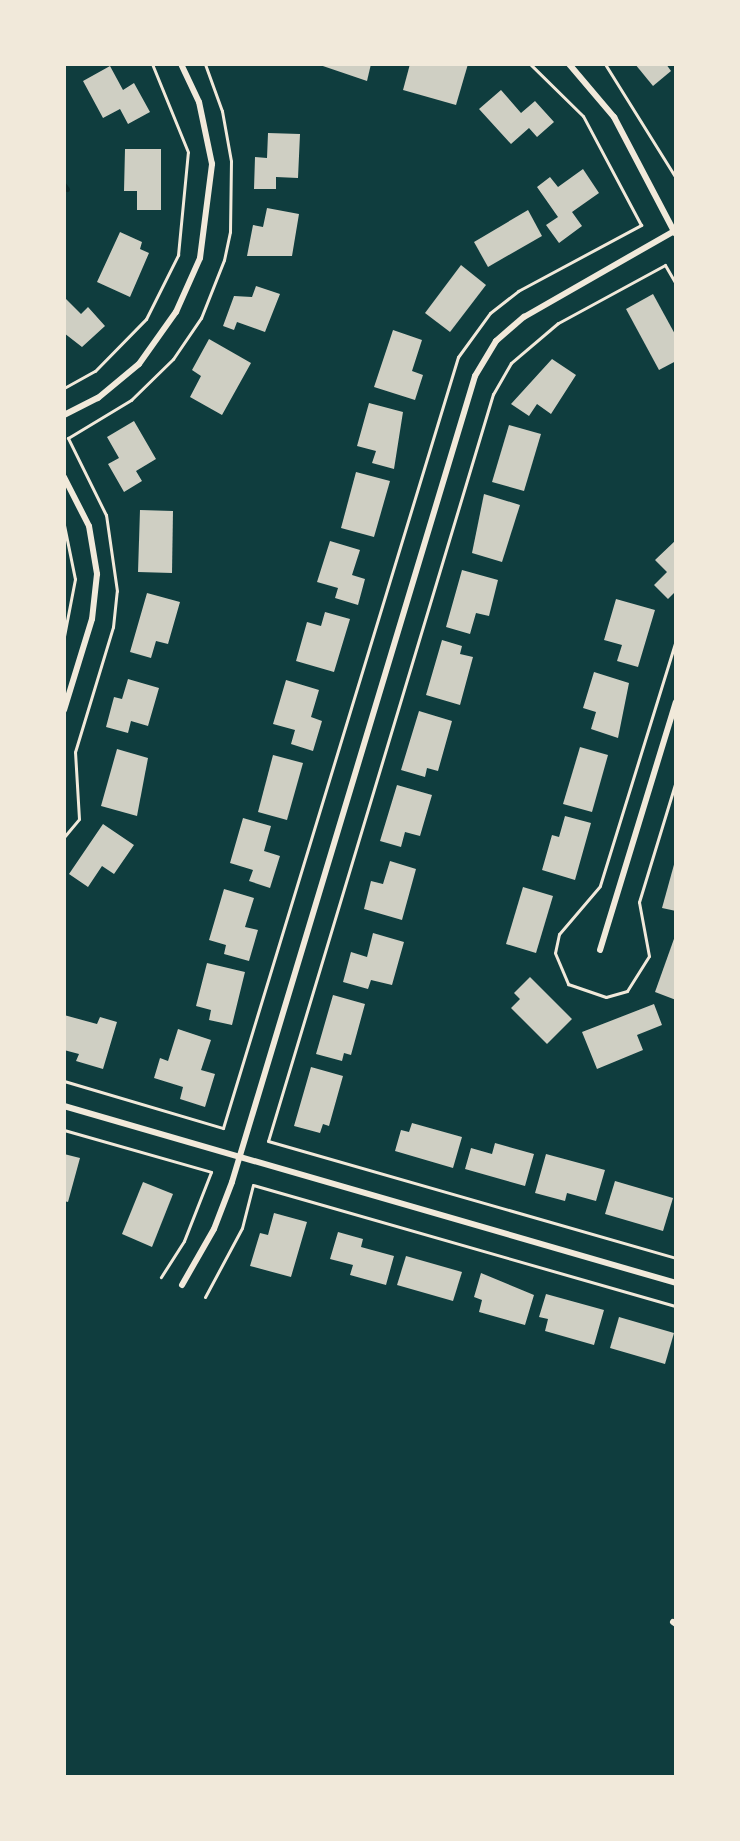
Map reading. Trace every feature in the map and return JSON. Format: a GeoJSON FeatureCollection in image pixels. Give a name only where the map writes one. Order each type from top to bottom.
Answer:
{"type":"FeatureCollection","features":[{"type":"Feature","properties":{"kind":"street"},"geometry":{"type":"LineString","coordinates":[[64,415],[98,398],[139,364],[176,312],[200,258],[212,164],[199,102],[181,64]]}},
{"type":"Feature","properties":{"kind":"street"},"geometry":{"type":"LineString","coordinates":[[182,1285],[214,1229],[239,1158],[475,376],[496,341],[524,317],[675,232],[614,117],[569,64]]}},
{"type":"Feature","properties":{"kind":"street"},"geometry":{"type":"LineString","coordinates":[[64,477],[89,526],[97,574],[92,619],[64,710]]}},
{"type":"Feature","properties":{"kind":"street"},"geometry":{"type":"LineString","coordinates":[[600,950],[675,702]]}},
{"type":"Feature","properties":{"kind":"street"},"geometry":{"type":"LineString","coordinates":[[64,1106],[675,1283]]}},
{"type":"Feature","properties":{"kind":"path"},"geometry":{"type":"LineString","coordinates":[[64,388],[95,371],[139,327],[162,294],[178,255],[188,152],[152,64]]}},
{"type":"Feature","properties":{"kind":"path"},"geometry":{"type":"LineString","coordinates":[[530,64],[583,116],[641,225]]}},
{"type":"Feature","properties":{"kind":"path"},"geometry":{"type":"LineString","coordinates":[[604,64],[675,178]]}},
{"type":"Feature","properties":{"kind":"path"},"geometry":{"type":"LineString","coordinates":[[675,284],[665,265],[558,323],[511,363],[493,394],[268,1141],[675,1258]]}},
{"type":"Feature","properties":{"kind":"path"},"geometry":{"type":"LineString","coordinates":[[64,525],[75,579],[64,636]]}},
{"type":"Feature","properties":{"kind":"path"},"geometry":{"type":"LineString","coordinates":[[64,1081],[223,1128]]}},
{"type":"Feature","properties":{"kind":"path"},"geometry":{"type":"LineString","coordinates":[[64,1130],[211,1172],[184,1241],[161,1277]]}},
{"type":"Feature","properties":{"kind":"path"},"geometry":{"type":"LineString","coordinates":[[205,1297],[242,1228],[253,1185],[675,1306]]}},
{"type":"Feature","properties":{"kind":"building"},"geometry":{"type":"Polygon","coordinates":[[[317,64],[371,64],[367,81],[317,64]]]}},
{"type":"Feature","properties":{"kind":"building"},"geometry":{"type":"Polygon","coordinates":[[[410,64],[468,64],[456,105],[403,90],[410,64]]]}},
{"type":"Feature","properties":{"kind":"building"},"geometry":{"type":"Polygon","coordinates":[[[635,64],[666,64],[671,71],[653,86],[635,64]]]}},
{"type":"Feature","properties":{"kind":"building"},"geometry":{"type":"Polygon","coordinates":[[[110,66],[123,90],[134,83],[150,112],[128,124],[120,109],[103,118],[83,81],[110,66]]]}},
{"type":"Feature","properties":{"kind":"building"},"geometry":{"type":"Polygon","coordinates":[[[501,90],[521,113],[535,101],[554,122],[537,137],[529,128],[511,144],[479,109],[501,90]]]}},
{"type":"Feature","properties":{"kind":"building"},"geometry":{"type":"Polygon","coordinates":[[[268,133],[300,134],[298,178],[276,177],[276,189],[254,189],[255,157],[267,158],[268,133]]]}},
{"type":"Feature","properties":{"kind":"building"},"geometry":{"type":"Polygon","coordinates":[[[125,149],[161,149],[161,210],[137,210],[137,191],[124,191],[125,149]]]}},
{"type":"Feature","properties":{"kind":"building"},"geometry":{"type":"Polygon","coordinates":[[[583,169],[599,193],[572,212],[582,226],[559,243],[546,225],[558,217],[537,187],[550,177],[558,187],[583,169]]]}},
{"type":"Feature","properties":{"kind":"building"},"geometry":{"type":"Polygon","coordinates":[[[267,208],[299,214],[292,256],[247,256],[253,225],[263,227],[267,208]]]}},
{"type":"Feature","properties":{"kind":"building"},"geometry":{"type":"Polygon","coordinates":[[[528,210],[542,236],[488,267],[474,242],[528,210]]]}},
{"type":"Feature","properties":{"kind":"building"},"geometry":{"type":"Polygon","coordinates":[[[120,232],[142,242],[140,249],[149,253],[130,297],[97,282],[120,232]]]}},
{"type":"Feature","properties":{"kind":"building"},"geometry":{"type":"Polygon","coordinates":[[[461,265],[486,285],[450,332],[425,313],[461,265]]]}},
{"type":"Feature","properties":{"kind":"building"},"geometry":{"type":"Polygon","coordinates":[[[256,286],[280,294],[265,332],[237,322],[234,330],[223,326],[234,296],[252,297],[256,286]]]}},
{"type":"Feature","properties":{"kind":"building"},"geometry":{"type":"Polygon","coordinates":[[[653,294],[676,336],[676,361],[659,370],[626,309],[653,294]]]}},
{"type":"Feature","properties":{"kind":"building"},"geometry":{"type":"Polygon","coordinates":[[[64,297],[81,314],[88,307],[105,326],[82,347],[64,333],[64,297]]]}},
{"type":"Feature","properties":{"kind":"building"},"geometry":{"type":"Polygon","coordinates":[[[393,330],[422,340],[412,371],[423,375],[415,400],[374,387],[393,330]]]}},
{"type":"Feature","properties":{"kind":"building"},"geometry":{"type":"Polygon","coordinates":[[[209,339],[251,363],[222,415],[190,397],[201,376],[192,370],[209,339]]]}},
{"type":"Feature","properties":{"kind":"building"},"geometry":{"type":"Polygon","coordinates":[[[552,359],[576,375],[551,414],[537,404],[529,416],[511,404],[552,359]]]}},
{"type":"Feature","properties":{"kind":"building"},"geometry":{"type":"Polygon","coordinates":[[[369,403],[403,412],[394,469],[372,463],[376,451],[357,446],[369,403]]]}},
{"type":"Feature","properties":{"kind":"building"},"geometry":{"type":"Polygon","coordinates":[[[134,421],[156,459],[136,471],[142,481],[124,492],[108,464],[119,458],[107,437],[134,421]]]}},
{"type":"Feature","properties":{"kind":"building"},"geometry":{"type":"Polygon","coordinates":[[[509,425],[541,434],[524,491],[492,482],[509,425]]]}},
{"type":"Feature","properties":{"kind":"building"},"geometry":{"type":"Polygon","coordinates":[[[356,472],[390,481],[374,537],[341,528],[356,472]]]}},
{"type":"Feature","properties":{"kind":"building"},"geometry":{"type":"Polygon","coordinates":[[[484,494],[520,505],[502,562],[472,553],[484,494]]]}},
{"type":"Feature","properties":{"kind":"building"},"geometry":{"type":"Polygon","coordinates":[[[140,510],[173,511],[172,573],[138,572],[140,510]]]}},
{"type":"Feature","properties":{"kind":"building"},"geometry":{"type":"Polygon","coordinates":[[[676,540],[676,591],[668,599],[654,585],[667,572],[655,560],[676,540]]]}},
{"type":"Feature","properties":{"kind":"building"},"geometry":{"type":"Polygon","coordinates":[[[330,541],[360,550],[352,575],[365,579],[358,605],[335,598],[338,588],[317,582],[330,541]]]}},
{"type":"Feature","properties":{"kind":"building"},"geometry":{"type":"Polygon","coordinates":[[[462,570],[498,580],[489,616],[476,613],[470,634],[446,627],[462,570]]]}},
{"type":"Feature","properties":{"kind":"building"},"geometry":{"type":"Polygon","coordinates":[[[147,593],[180,602],[168,644],[156,641],[151,658],[130,652],[147,593]]]}},
{"type":"Feature","properties":{"kind":"building"},"geometry":{"type":"Polygon","coordinates":[[[616,599],[655,610],[638,667],[617,661],[622,645],[604,640],[616,599]]]}},
{"type":"Feature","properties":{"kind":"building"},"geometry":{"type":"Polygon","coordinates":[[[325,612],[350,619],[334,672],[296,661],[307,622],[321,626],[325,612]]]}},
{"type":"Feature","properties":{"kind":"building"},"geometry":{"type":"Polygon","coordinates":[[[442,640],[462,646],[460,654],[473,657],[460,705],[426,695],[442,640]]]}},
{"type":"Feature","properties":{"kind":"building"},"geometry":{"type":"Polygon","coordinates":[[[594,672],[629,683],[618,738],[591,729],[596,712],[583,708],[594,672]]]}},
{"type":"Feature","properties":{"kind":"building"},"geometry":{"type":"Polygon","coordinates":[[[128,679],[159,688],[148,726],[131,721],[128,733],[106,727],[114,697],[122,699],[128,679]]]}},
{"type":"Feature","properties":{"kind":"building"},"geometry":{"type":"Polygon","coordinates":[[[286,680],[319,690],[311,717],[322,721],[313,751],[291,744],[295,730],[273,724],[286,680]]]}},
{"type":"Feature","properties":{"kind":"building"},"geometry":{"type":"Polygon","coordinates":[[[419,711],[452,721],[438,771],[427,768],[425,777],[401,770],[419,711]]]}},
{"type":"Feature","properties":{"kind":"building"},"geometry":{"type":"Polygon","coordinates":[[[580,747],[608,755],[592,812],[563,804],[580,747]]]}},
{"type":"Feature","properties":{"kind":"building"},"geometry":{"type":"Polygon","coordinates":[[[117,749],[148,758],[137,816],[101,806],[117,749]]]}},
{"type":"Feature","properties":{"kind":"building"},"geometry":{"type":"Polygon","coordinates":[[[273,755],[303,763],[287,820],[258,812],[273,755]]]}},
{"type":"Feature","properties":{"kind":"building"},"geometry":{"type":"Polygon","coordinates":[[[397,785],[432,795],[420,836],[405,832],[401,847],[380,841],[397,785]]]}},
{"type":"Feature","properties":{"kind":"building"},"geometry":{"type":"Polygon","coordinates":[[[565,816],[591,823],[575,880],[542,870],[552,835],[559,837],[565,816]]]}},
{"type":"Feature","properties":{"kind":"building"},"geometry":{"type":"Polygon","coordinates":[[[243,818],[271,826],[264,851],[280,856],[270,888],[249,881],[253,870],[230,863],[243,818]]]}},
{"type":"Feature","properties":{"kind":"building"},"geometry":{"type":"Polygon","coordinates":[[[103,824],[134,845],[114,874],[102,866],[88,887],[69,874],[103,824]]]}},
{"type":"Feature","properties":{"kind":"building"},"geometry":{"type":"Polygon","coordinates":[[[390,861],[416,869],[402,920],[364,909],[371,881],[383,884],[390,861]]]}},
{"type":"Feature","properties":{"kind":"building"},"geometry":{"type":"Polygon","coordinates":[[[676,861],[676,911],[662,908],[676,861]]]}},
{"type":"Feature","properties":{"kind":"building"},"geometry":{"type":"Polygon","coordinates":[[[523,887],[553,896],[536,953],[506,944],[523,887]]]}},
{"type":"Feature","properties":{"kind":"building"},"geometry":{"type":"Polygon","coordinates":[[[224,889],[254,898],[245,927],[258,930],[249,961],[224,954],[226,945],[209,940],[224,889]]]}},
{"type":"Feature","properties":{"kind":"building"},"geometry":{"type":"Polygon","coordinates":[[[373,933],[404,942],[392,985],[371,980],[368,989],[343,982],[351,952],[367,957],[373,933]]]}},
{"type":"Feature","properties":{"kind":"building"},"geometry":{"type":"Polygon","coordinates":[[[676,936],[676,1000],[655,992],[676,936]]]}},
{"type":"Feature","properties":{"kind":"building"},"geometry":{"type":"Polygon","coordinates":[[[207,963],[245,972],[232,1025],[209,1020],[211,1010],[196,1006],[207,963]]]}},
{"type":"Feature","properties":{"kind":"building"},"geometry":{"type":"Polygon","coordinates":[[[530,977],[572,1019],[547,1044],[511,1008],[520,999],[514,993],[530,977]]]}},
{"type":"Feature","properties":{"kind":"building"},"geometry":{"type":"Polygon","coordinates":[[[333,995],[365,1004],[351,1055],[344,1053],[342,1061],[316,1054],[333,995]]]}},
{"type":"Feature","properties":{"kind":"building"},"geometry":{"type":"Polygon","coordinates":[[[654,1004],[662,1025],[637,1035],[643,1050],[597,1069],[582,1032],[654,1004]]]}},
{"type":"Feature","properties":{"kind":"building"},"geometry":{"type":"Polygon","coordinates":[[[64,1015],[97,1024],[100,1017],[117,1022],[103,1069],[76,1061],[79,1054],[64,1050],[64,1015]]]}},
{"type":"Feature","properties":{"kind":"building"},"geometry":{"type":"Polygon","coordinates":[[[178,1029],[211,1040],[201,1070],[215,1074],[205,1107],[180,1099],[183,1087],[154,1078],[160,1058],[168,1061],[178,1029]]]}},
{"type":"Feature","properties":{"kind":"building"},"geometry":{"type":"Polygon","coordinates":[[[311,1067],[343,1076],[329,1126],[323,1124],[320,1133],[294,1126],[311,1067]]]}},
{"type":"Feature","properties":{"kind":"building"},"geometry":{"type":"Polygon","coordinates":[[[412,1123],[462,1137],[453,1168],[395,1151],[401,1130],[409,1132],[412,1123]]]}},
{"type":"Feature","properties":{"kind":"building"},"geometry":{"type":"Polygon","coordinates":[[[495,1143],[534,1154],[525,1186],[465,1169],[471,1148],[492,1154],[495,1143]]]}},
{"type":"Feature","properties":{"kind":"building"},"geometry":{"type":"Polygon","coordinates":[[[64,1154],[80,1158],[68,1202],[64,1201],[64,1154]]]}},
{"type":"Feature","properties":{"kind":"building"},"geometry":{"type":"Polygon","coordinates":[[[546,1154],[605,1170],[596,1201],[567,1193],[565,1201],[535,1193],[546,1154]]]}},
{"type":"Feature","properties":{"kind":"building"},"geometry":{"type":"Polygon","coordinates":[[[615,1181],[673,1198],[663,1231],[605,1214],[615,1181]]]}},
{"type":"Feature","properties":{"kind":"building"},"geometry":{"type":"Polygon","coordinates":[[[143,1182],[173,1194],[152,1247],[122,1234],[143,1182]]]}},
{"type":"Feature","properties":{"kind":"building"},"geometry":{"type":"Polygon","coordinates":[[[274,1213],[307,1222],[291,1277],[250,1266],[260,1233],[268,1235],[274,1213]]]}},
{"type":"Feature","properties":{"kind":"building"},"geometry":{"type":"Polygon","coordinates":[[[338,1232],[363,1239],[361,1247],[394,1256],[386,1285],[350,1275],[353,1265],[330,1259],[338,1232]]]}},
{"type":"Feature","properties":{"kind":"building"},"geometry":{"type":"Polygon","coordinates":[[[406,1256],[462,1272],[453,1301],[397,1285],[406,1256]]]}},
{"type":"Feature","properties":{"kind":"building"},"geometry":{"type":"Polygon","coordinates":[[[481,1273],[534,1295],[525,1325],[479,1312],[482,1300],[474,1297],[481,1273]]]}},
{"type":"Feature","properties":{"kind":"building"},"geometry":{"type":"Polygon","coordinates":[[[546,1294],[604,1310],[594,1345],[545,1331],[548,1319],[539,1317],[546,1294]]]}},
{"type":"Feature","properties":{"kind":"building"},"geometry":{"type":"Polygon","coordinates":[[[619,1317],[674,1333],[665,1364],[610,1348],[619,1317]]]}},
{"type":"Feature","properties":{"kind":"waterway"},"geometry":{"type":"LineString","coordinates":[[64,185],[67,189]]}}]}
